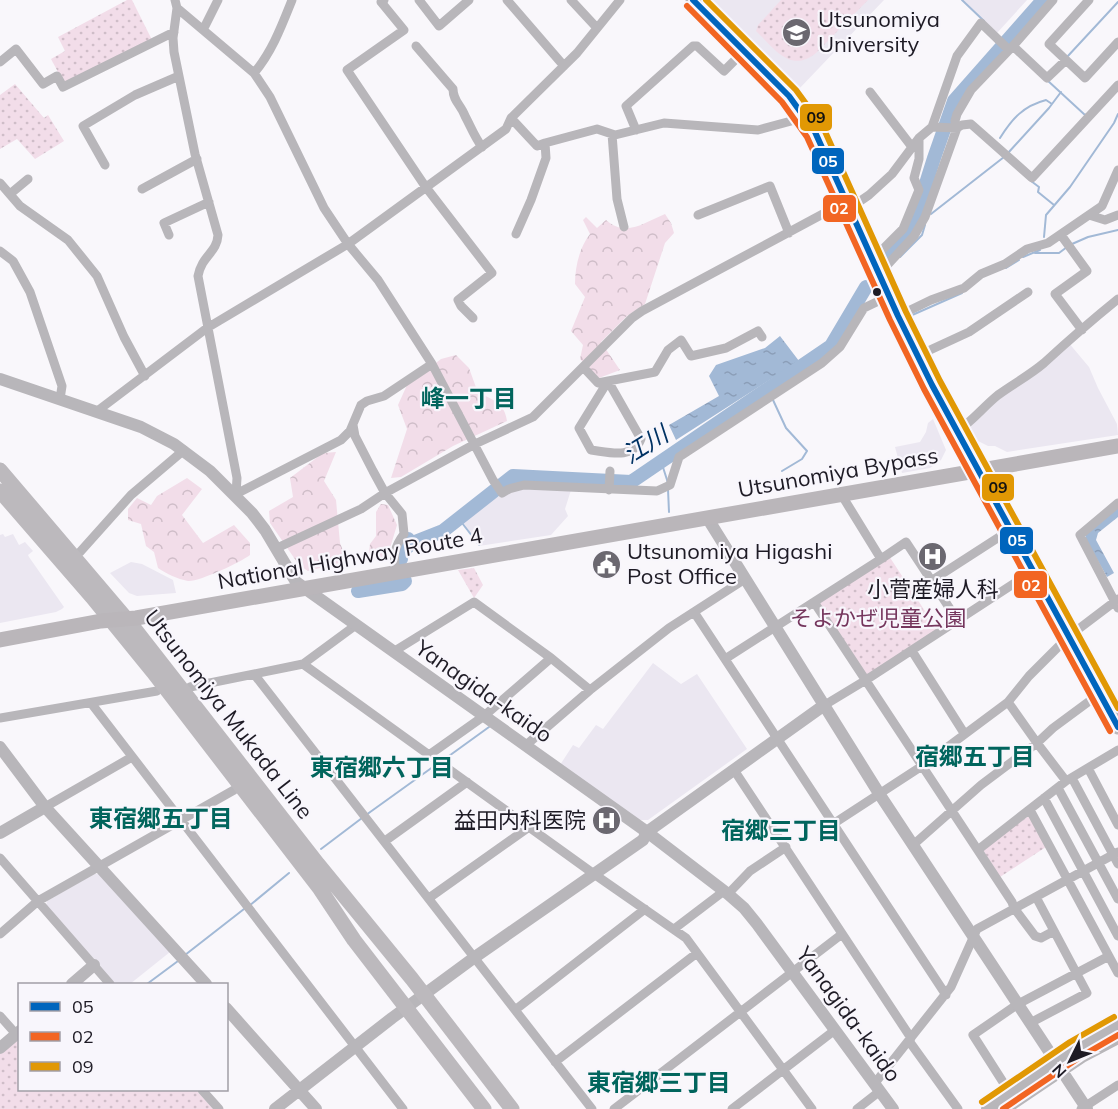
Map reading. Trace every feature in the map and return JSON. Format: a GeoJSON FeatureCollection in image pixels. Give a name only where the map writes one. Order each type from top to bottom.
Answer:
{"type":"FeatureCollection","features":[{"type":"Feature","properties":{"kind":"highway"},"geometry":{"type":"LineString","coordinates":[[693,0],[789,96],[806,117],[821,143],[917,356],[978,471]]}},
{"type":"Feature","properties":{"kind":"highway","name":"Utsunomiya Bypass"},"geometry":{"type":"LineString","coordinates":[[708,519],[1117,445]]}},
{"type":"Feature","properties":{"kind":"highway","name":"National Highway Route 4"},"geometry":{"type":"LineString","coordinates":[[0,640],[708,519]]}},
{"type":"Feature","properties":{"kind":"main road"},"geometry":{"type":"LineString","coordinates":[[0,464],[27,491],[72,557],[136,618],[266,784],[294,825],[342,887],[343,895]]}},
{"type":"Feature","properties":{"kind":"main road","name":"Utsunomiya Mukada Line"},"geometry":{"type":"LineString","coordinates":[[0,470],[72,557],[132,646],[238,780],[320,889],[354,940],[484,1109]]}},
{"type":"Feature","properties":{"kind":"main road"},"geometry":{"type":"LineString","coordinates":[[978,471],[1118,727]]}},
{"type":"Feature","properties":{"kind":"main road","name":"Utsunomiya Mukada Line"},"geometry":{"type":"LineString","coordinates":[[0,491],[72,557]]}},
{"type":"Feature","properties":{"kind":"main road"},"geometry":{"type":"LineString","coordinates":[[0,503],[101,621],[157,691],[238,780]]}},
{"type":"Feature","properties":{"kind":"main road","name":"Utsunomiya Mukada Line"},"geometry":{"type":"LineString","coordinates":[[238,780],[343,895],[422,992],[512,1109]]}},
{"type":"Feature","properties":{"kind":"street"},"geometry":{"type":"LineString","coordinates":[[203,30],[218,0]]}},
{"type":"Feature","properties":{"kind":"street"},"geometry":{"type":"LineString","coordinates":[[254,73],[263,62],[278,34],[292,0]]}},
{"type":"Feature","properties":{"kind":"street"},"geometry":{"type":"LineString","coordinates":[[419,0],[439,26],[470,0]]}},
{"type":"Feature","properties":{"kind":"street"},"geometry":{"type":"LineString","coordinates":[[507,0],[564,66]]}},
{"type":"Feature","properties":{"kind":"street"},"geometry":{"type":"LineString","coordinates":[[571,0],[597,28]]}},
{"type":"Feature","properties":{"kind":"street"},"geometry":{"type":"LineString","coordinates":[[96,412],[207,328],[348,244],[506,129],[511,118],[564,66],[620,0]]}},
{"type":"Feature","properties":{"kind":"street"},"geometry":{"type":"LineString","coordinates":[[879,274],[914,236],[925,217],[957,128],[955,121],[957,114],[970,90],[1053,0]]}},
{"type":"Feature","properties":{"kind":"street"},"geometry":{"type":"LineString","coordinates":[[1089,0],[1049,44],[1085,78],[1118,42]]}},
{"type":"Feature","properties":{"kind":"street"},"geometry":{"type":"LineString","coordinates":[[382,1],[404,30],[347,70],[425,186],[492,273],[458,300],[472,318]]}},
{"type":"Feature","properties":{"kind":"street"},"geometry":{"type":"LineString","coordinates":[[176,4],[254,73],[270,97],[324,208],[348,244],[378,280],[432,364],[502,493],[524,485],[657,491],[670,485],[679,457],[822,363],[840,347],[864,308],[889,296]]}},
{"type":"Feature","properties":{"kind":"street"},"geometry":{"type":"LineString","coordinates":[[176,4],[174,52],[197,159],[218,235],[217,244],[200,263],[198,276],[237,478],[236,494]]}},
{"type":"Feature","properties":{"kind":"street"},"geometry":{"type":"LineString","coordinates":[[277,548],[361,509],[476,444],[533,417],[642,311],[789,233],[869,195],[892,174],[919,138],[932,127],[957,56],[981,23],[996,38],[1047,78],[1066,60]]}},
{"type":"Feature","properties":{"kind":"street"},"geometry":{"type":"LineString","coordinates":[[0,62],[16,49],[43,84],[57,76],[63,87],[174,32]]}},
{"type":"Feature","properties":{"kind":"street"},"geometry":{"type":"LineString","coordinates":[[416,46],[453,89],[453,97],[465,113],[471,131],[482,147]]}},
{"type":"Feature","properties":{"kind":"street"},"geometry":{"type":"LineString","coordinates":[[636,130],[626,106],[693,46],[697,46],[724,71],[744,51]]}},
{"type":"Feature","properties":{"kind":"street"},"geometry":{"type":"LineString","coordinates":[[105,165],[83,126],[135,95],[179,76]]}},
{"type":"Feature","properties":{"kind":"street"},"geometry":{"type":"LineString","coordinates":[[932,127],[957,128],[971,124],[1032,178],[1118,85]]}},
{"type":"Feature","properties":{"kind":"street"},"geometry":{"type":"LineString","coordinates":[[870,92],[912,147]]}},
{"type":"Feature","properties":{"kind":"street"},"geometry":{"type":"LineString","coordinates":[[511,118],[537,146],[597,129],[612,134],[664,123],[759,130],[806,117]]}},
{"type":"Feature","properties":{"kind":"street"},"geometry":{"type":"LineString","coordinates":[[612,134],[617,199],[624,226]]}},
{"type":"Feature","properties":{"kind":"street"},"geometry":{"type":"LineString","coordinates":[[872,260],[903,229],[919,190],[914,178],[919,159],[919,138]]}},
{"type":"Feature","properties":{"kind":"street"},"geometry":{"type":"LineString","coordinates":[[516,234],[546,158],[545,143]]}},
{"type":"Feature","properties":{"kind":"street"},"geometry":{"type":"LineString","coordinates":[[142,189],[197,159]]}},
{"type":"Feature","properties":{"kind":"street"},"geometry":{"type":"LineString","coordinates":[[898,316],[931,300],[964,288],[981,274],[1005,264],[1027,249],[1048,243],[1061,235],[1102,206],[1118,170]]}},
{"type":"Feature","properties":{"kind":"street"},"geometry":{"type":"LineString","coordinates":[[10,194],[28,179]]}},
{"type":"Feature","properties":{"kind":"street"},"geometry":{"type":"LineString","coordinates":[[0,183],[20,206],[68,240],[96,276],[145,376]]}},
{"type":"Feature","properties":{"kind":"street"},"geometry":{"type":"LineString","coordinates":[[698,215],[770,186],[789,233]]}},
{"type":"Feature","properties":{"kind":"street"},"geometry":{"type":"LineString","coordinates":[[169,235],[164,223],[209,202]]}},
{"type":"Feature","properties":{"kind":"street"},"geometry":{"type":"LineString","coordinates":[[1089,215],[1105,220],[1118,215]]}},
{"type":"Feature","properties":{"kind":"street"},"geometry":{"type":"LineString","coordinates":[[1061,235],[1087,271],[1055,294],[1082,330]]}},
{"type":"Feature","properties":{"kind":"street"},"geometry":{"type":"LineString","coordinates":[[0,250],[13,261],[30,292],[62,386],[60,399]]}},
{"type":"Feature","properties":{"kind":"street"},"geometry":{"type":"LineString","coordinates":[[917,356],[969,332],[1028,292]]}},
{"type":"Feature","properties":{"kind":"street"},"geometry":{"type":"LineString","coordinates":[[956,432],[998,396],[1043,363],[1066,341],[1118,299]]}},
{"type":"Feature","properties":{"kind":"street"},"geometry":{"type":"LineString","coordinates":[[583,367],[598,383],[655,372],[668,350],[681,340],[691,356],[726,348],[758,331],[762,338]]}},
{"type":"Feature","properties":{"kind":"street"},"geometry":{"type":"LineString","coordinates":[[236,494],[341,440],[350,431],[361,405],[384,396],[432,364]]}},
{"type":"Feature","properties":{"kind":"street","name":"Yanagida-kaido"},"geometry":{"type":"LineString","coordinates":[[0,380],[153,432],[184,450],[236,494],[277,548],[293,578],[306,589],[647,832],[744,908],[893,1109]]}},
{"type":"Feature","properties":{"kind":"street"},"geometry":{"type":"LineString","coordinates":[[608,381],[641,439],[638,446],[625,454],[591,450],[579,428],[608,381]]}},
{"type":"Feature","properties":{"kind":"street"},"geometry":{"type":"LineString","coordinates":[[352,425],[355,436],[386,493],[402,514],[404,534],[396,544],[393,556],[396,572]]}},
{"type":"Feature","properties":{"kind":"street"},"geometry":{"type":"LineString","coordinates":[[72,557],[131,495],[184,450]]}},
{"type":"Feature","properties":{"kind":"street"},"geometry":{"type":"LineString","coordinates":[[610,473],[610,488]]}},
{"type":"Feature","properties":{"kind":"street"},"geometry":{"type":"LineString","coordinates":[[841,494],[881,558]]}},
{"type":"Feature","properties":{"kind":"street"},"geometry":{"type":"LineString","coordinates":[[833,824],[922,766],[1008,702],[1029,676],[1068,637],[1117,602],[1080,535],[1118,503]]}},
{"type":"Feature","properties":{"kind":"street"},"geometry":{"type":"LineString","coordinates":[[708,519],[880,795],[1085,1108],[1118,1085]]}},
{"type":"Feature","properties":{"kind":"street"},"geometry":{"type":"LineString","coordinates":[[931,581],[1010,530]]}},
{"type":"Feature","properties":{"kind":"street"},"geometry":{"type":"LineString","coordinates":[[724,659],[906,542],[958,621]]}},
{"type":"Feature","properties":{"kind":"street"},"geometry":{"type":"LineString","coordinates":[[266,1109],[473,955],[591,871],[643,840],[647,832],[824,706],[1033,571]]}},
{"type":"Feature","properties":{"kind":"street"},"geometry":{"type":"LineString","coordinates":[[525,746],[590,690],[669,628],[745,579]]}},
{"type":"Feature","properties":{"kind":"street"},"geometry":{"type":"LineString","coordinates":[[393,652],[474,602],[551,658],[590,690]]}},
{"type":"Feature","properties":{"kind":"street"},"geometry":{"type":"LineString","coordinates":[[814,602],[979,849],[1014,908],[1035,936],[1041,938],[1054,931]]}},
{"type":"Feature","properties":{"kind":"street"},"geometry":{"type":"LineString","coordinates":[[694,612],[946,994]]}},
{"type":"Feature","properties":{"kind":"street"},"geometry":{"type":"LineString","coordinates":[[190,687],[303,664],[356,625]]}},
{"type":"Feature","properties":{"kind":"street"},"geometry":{"type":"LineString","coordinates":[[912,651],[964,733]]}},
{"type":"Feature","properties":{"kind":"street"},"geometry":{"type":"LineString","coordinates":[[429,755],[484,716],[551,658]]}},
{"type":"Feature","properties":{"kind":"street"},"geometry":{"type":"LineString","coordinates":[[303,664],[686,938],[812,1109]]}},
{"type":"Feature","properties":{"kind":"street"},"geometry":{"type":"LineString","coordinates":[[254,674],[592,1109]]}},
{"type":"Feature","properties":{"kind":"street"},"geometry":{"type":"LineString","coordinates":[[0,718],[157,691]]}},
{"type":"Feature","properties":{"kind":"street"},"geometry":{"type":"LineString","coordinates":[[913,845],[981,785],[1100,694]]}},
{"type":"Feature","properties":{"kind":"street"},"geometry":{"type":"LineString","coordinates":[[857,1109],[878,1087],[910,1040],[946,994],[975,938],[977,929],[1098,862],[1116,857],[1008,702]]}},
{"type":"Feature","properties":{"kind":"street"},"geometry":{"type":"LineString","coordinates":[[91,703],[403,1109]]}},
{"type":"Feature","properties":{"kind":"street"},"geometry":{"type":"LineString","coordinates":[[0,747],[45,807],[205,983]]}},
{"type":"Feature","properties":{"kind":"street"},"geometry":{"type":"LineString","coordinates":[[979,849],[1065,782],[1118,750]]}},
{"type":"Feature","properties":{"kind":"street"},"geometry":{"type":"LineString","coordinates":[[0,833],[132,757]]}},
{"type":"Feature","properties":{"kind":"street"},"geometry":{"type":"LineString","coordinates":[[1088,768],[1118,825]]}},
{"type":"Feature","properties":{"kind":"street"},"geometry":{"type":"LineString","coordinates":[[734,770],[910,1040],[958,1109]]}},
{"type":"Feature","properties":{"kind":"street"},"geometry":{"type":"LineString","coordinates":[[0,934],[38,902],[181,821],[238,780]]}},
{"type":"Feature","properties":{"kind":"street"},"geometry":{"type":"LineString","coordinates":[[385,842],[467,782]]}},
{"type":"Feature","properties":{"kind":"street"},"geometry":{"type":"LineString","coordinates":[[1065,782],[1098,862],[1118,899]]}},
{"type":"Feature","properties":{"kind":"street"},"geometry":{"type":"LineString","coordinates":[[1044,798],[1118,936]]}},
{"type":"Feature","properties":{"kind":"street"},"geometry":{"type":"LineString","coordinates":[[1030,810],[1118,973]]}},
{"type":"Feature","properties":{"kind":"street"},"geometry":{"type":"LineString","coordinates":[[429,898],[530,827]]}},
{"type":"Feature","properties":{"kind":"street"},"geometry":{"type":"LineString","coordinates":[[674,929],[726,893],[750,871],[786,847]]}},
{"type":"Feature","properties":{"kind":"street"},"geometry":{"type":"LineString","coordinates":[[0,858],[109,983]]}},
{"type":"Feature","properties":{"kind":"street"},"geometry":{"type":"LineString","coordinates":[[1030,1023],[1087,993],[1036,897]]}},
{"type":"Feature","properties":{"kind":"street"},"geometry":{"type":"LineString","coordinates":[[515,1010],[645,909]]}},
{"type":"Feature","properties":{"kind":"street"},"geometry":{"type":"LineString","coordinates":[[614,1109],[842,934]]}},
{"type":"Feature","properties":{"kind":"street"},"geometry":{"type":"LineString","coordinates":[[555,1062],[697,953]]}},
{"type":"Feature","properties":{"kind":"street"},"geometry":{"type":"LineString","coordinates":[[1010,1093],[974,1035],[1018,1005],[1109,956]]}},
{"type":"Feature","properties":{"kind":"street"},"geometry":{"type":"LineString","coordinates":[[73,983],[94,965]]}},
{"type":"Feature","properties":{"kind":"street"},"geometry":{"type":"LineString","coordinates":[[228,1010],[316,1109]]}},
{"type":"Feature","properties":{"kind":"street"},"geometry":{"type":"LineString","coordinates":[[0,1016],[18,1033],[0,1048]]}},
{"type":"Feature","properties":{"kind":"street"},"geometry":{"type":"LineString","coordinates":[[1005,1109],[1059,1066],[1118,1025]]}},
{"type":"Feature","properties":{"kind":"street"},"geometry":{"type":"LineString","coordinates":[[732,1109],[835,1030]]}},
{"type":"Feature","properties":{"kind":"street"},"geometry":{"type":"LineString","coordinates":[[987,1109],[1010,1093],[1059,1066],[1118,1038]]}},
{"type":"Feature","properties":{"kind":"street"},"geometry":{"type":"LineString","coordinates":[[275,1109],[298,1087]]}},
{"type":"Feature","properties":{"kind":"street"},"geometry":{"type":"LineString","coordinates":[[204,1091],[219,1109]]}},
{"type":"Feature","properties":{"kind":"shaded area","name":"Utsunomiya University"},"geometry":{"type":"Polygon","coordinates":[[[709,0],[884,0],[798,90],[709,0]]]}},
{"type":"Feature","properties":{"kind":"shaded area","name":"Utsunomiya University"},"geometry":{"type":"Polygon","coordinates":[[[962,0],[1027,0],[997,33],[962,0]]]}},
{"type":"Feature","properties":{"kind":"shaded area"},"geometry":{"type":"Polygon","coordinates":[[[1068,342],[1089,367],[1117,424],[1118,435],[1007,452],[972,438],[968,430],[982,412],[1068,342]]]}},
{"type":"Feature","properties":{"kind":"shaded area"},"geometry":{"type":"Polygon","coordinates":[[[933,419],[946,450],[941,460],[930,468],[902,473],[895,447],[920,442],[928,423],[933,419]]]}},
{"type":"Feature","properties":{"kind":"shaded area"},"geometry":{"type":"Polygon","coordinates":[[[524,488],[571,490],[565,509],[568,516],[551,535],[479,546],[463,522],[497,497],[524,488]]]}},
{"type":"Feature","properties":{"kind":"shaded area"},"geometry":{"type":"Polygon","coordinates":[[[3,534],[5,537],[13,534],[19,545],[25,542],[33,551],[28,555],[64,607],[62,609],[0,623],[0,535],[3,534]]]}},
{"type":"Feature","properties":{"kind":"shaded area"},"geometry":{"type":"Polygon","coordinates":[[[131,562],[142,564],[173,580],[176,593],[137,596],[129,593],[110,573],[131,562]]]}},
{"type":"Feature","properties":{"kind":"shaded area"},"geometry":{"type":"Polygon","coordinates":[[[653,663],[681,684],[697,674],[747,749],[648,820],[639,820],[560,765],[573,745],[579,748],[596,725],[603,729],[653,663]]]}},
{"type":"Feature","properties":{"kind":"shaded area"},"geometry":{"type":"Polygon","coordinates":[[[94,874],[100,874],[170,952],[131,983],[113,983],[46,906],[47,901],[94,874]]]}},
{"type":"Feature","properties":{"kind":"green space"},"geometry":{"type":"Polygon","coordinates":[[[127,0],[132,0],[152,40],[64,83],[51,59],[65,51],[58,37],[127,0]]]}},
{"type":"Feature","properties":{"kind":"green space"},"geometry":{"type":"Polygon","coordinates":[[[781,0],[868,0],[816,53],[807,59],[798,61],[790,60],[776,51],[756,31],[758,25],[781,0]]]}},
{"type":"Feature","properties":{"kind":"green space"},"geometry":{"type":"Polygon","coordinates":[[[15,84],[44,118],[48,115],[64,141],[35,159],[17,139],[0,149],[0,95],[15,84]]]}},
{"type":"Feature","properties":{"kind":"green space"},"geometry":{"type":"Polygon","coordinates":[[[665,214],[674,233],[665,243],[645,304],[627,316],[601,342],[620,370],[599,378],[580,359],[583,345],[571,331],[585,297],[575,284],[578,258],[590,234],[583,220],[586,217],[597,228],[606,220],[621,228],[628,228],[636,227],[665,214]]]}},
{"type":"Feature","properties":{"kind":"green space"},"geometry":{"type":"Polygon","coordinates":[[[456,355],[469,368],[478,393],[501,406],[507,421],[453,446],[401,477],[391,478],[407,429],[398,405],[407,385],[441,359],[456,355]]]}},
{"type":"Feature","properties":{"kind":"green space"},"geometry":{"type":"Polygon","coordinates":[[[336,452],[324,481],[336,500],[340,543],[347,561],[308,571],[299,565],[270,523],[269,511],[293,497],[290,478],[323,453],[336,452]]]}},
{"type":"Feature","properties":{"kind":"green space"},"geometry":{"type":"Polygon","coordinates":[[[187,478],[202,489],[182,515],[203,543],[234,525],[250,543],[250,555],[210,575],[188,581],[158,568],[154,552],[146,546],[141,524],[128,520],[128,509],[137,498],[151,505],[157,496],[187,478]]]}},
{"type":"Feature","properties":{"kind":"green space"},"geometry":{"type":"Polygon","coordinates":[[[381,504],[388,505],[397,525],[387,558],[368,560],[370,544],[376,536],[376,512],[381,504]]]}},
{"type":"Feature","properties":{"kind":"green space","name":"そよかぜ児童公園"},"geometry":{"type":"Polygon","coordinates":[[[889,556],[938,631],[867,677],[817,602],[889,556]]]}},
{"type":"Feature","properties":{"kind":"green space"},"geometry":{"type":"Polygon","coordinates":[[[474,568],[483,585],[474,598],[458,570],[474,568]]]}},
{"type":"Feature","properties":{"kind":"green space"},"geometry":{"type":"Polygon","coordinates":[[[1030,815],[1046,847],[1000,877],[984,852],[984,848],[1030,815]]]}},
{"type":"Feature","properties":{"kind":"green space"},"geometry":{"type":"Polygon","coordinates":[[[18,1038],[18,1091],[197,1091],[213,1109],[0,1109],[0,1054],[18,1038]]]}},
{"type":"Feature","properties":{"kind":"water"},"geometry":{"type":"Polygon","coordinates":[[[780,336],[799,361],[676,440],[669,425],[719,396],[709,376],[716,365],[765,348],[780,336]]]}},
{"type":"Feature","properties":{"kind":"water"},"geometry":{"type":"Polygon","coordinates":[[[1118,506],[1118,517],[1098,533],[1096,540],[1114,573],[1107,577],[1085,538],[1087,532],[1118,506]]]}},
{"type":"Feature","properties":{"kind":"waterway"},"geometry":{"type":"LineString","coordinates":[[962,0],[984,21]]}},
{"type":"Feature","properties":{"kind":"waterway","name":"江川"},"geometry":{"type":"LineString","coordinates":[[885,255],[912,228],[954,101],[1043,0]]}},
{"type":"Feature","properties":{"kind":"waterway"},"geometry":{"type":"LineString","coordinates":[[1067,57],[1118,2]]}},
{"type":"Feature","properties":{"kind":"waterway"},"geometry":{"type":"LineString","coordinates":[[1047,80],[1085,115],[1087,114]]}},
{"type":"Feature","properties":{"kind":"waterway"},"geometry":{"type":"LineString","coordinates":[[1008,153],[1061,92]]}},
{"type":"Feature","properties":{"kind":"waterway"},"geometry":{"type":"LineString","coordinates":[[1000,138],[1014,119],[1031,106],[1046,100],[1052,104]]}},
{"type":"Feature","properties":{"kind":"waterway"},"geometry":{"type":"LineString","coordinates":[[1044,237],[1046,215],[1070,187],[1118,114]]}},
{"type":"Feature","properties":{"kind":"waterway"},"geometry":{"type":"LineString","coordinates":[[931,214],[1004,157]]}},
{"type":"Feature","properties":{"kind":"waterway"},"geometry":{"type":"LineString","coordinates":[[1031,181],[1039,187],[1038,192],[1054,205]]}},
{"type":"Feature","properties":{"kind":"waterway"},"geometry":{"type":"LineString","coordinates":[[900,257],[922,235],[925,225]]}},
{"type":"Feature","properties":{"kind":"waterway"},"geometry":{"type":"LineString","coordinates":[[1072,244],[1088,237],[1118,230]]}},
{"type":"Feature","properties":{"kind":"waterway"},"geometry":{"type":"LineString","coordinates":[[1035,253],[1059,253],[1067,247]]}},
{"type":"Feature","properties":{"kind":"waterway"},"geometry":{"type":"LineString","coordinates":[[1023,257],[1040,250]]}},
{"type":"Feature","properties":{"kind":"waterway"},"geometry":{"type":"LineString","coordinates":[[1006,268],[1019,260]]}},
{"type":"Feature","properties":{"kind":"waterway","name":"江川"},"geometry":{"type":"LineString","coordinates":[[408,539],[410,544],[443,531],[513,476],[631,482],[831,346],[866,287]]}},
{"type":"Feature","properties":{"kind":"waterway"},"geometry":{"type":"LineString","coordinates":[[910,316],[962,293]]}},
{"type":"Feature","properties":{"kind":"waterway"},"geometry":{"type":"LineString","coordinates":[[773,400],[786,428],[807,451],[802,459],[782,471]]}},
{"type":"Feature","properties":{"kind":"waterway"},"geometry":{"type":"LineString","coordinates":[[661,461],[668,483]]}},
{"type":"Feature","properties":{"kind":"waterway"},"geometry":{"type":"LineString","coordinates":[[668,489],[669,512]]}},
{"type":"Feature","properties":{"kind":"waterway"},"geometry":{"type":"LineString","coordinates":[[459,519],[479,545]]}},
{"type":"Feature","properties":{"kind":"waterway"},"geometry":{"type":"LineString","coordinates":[[401,559],[400,555],[410,544]]}},
{"type":"Feature","properties":{"kind":"waterway"},"geometry":{"type":"LineString","coordinates":[[358,591],[402,584],[405,581]]}},
{"type":"Feature","properties":{"kind":"waterway"},"geometry":{"type":"LineString","coordinates":[[442,761],[489,727]]}},
{"type":"Feature","properties":{"kind":"waterway"},"geometry":{"type":"LineString","coordinates":[[366,815],[437,764]]}},
{"type":"Feature","properties":{"kind":"waterway"},"geometry":{"type":"LineString","coordinates":[[321,849],[362,818]]}},
{"type":"Feature","properties":{"kind":"waterway"},"geometry":{"type":"LineString","coordinates":[[249,906],[289,873]]}},
{"type":"Feature","properties":{"kind":"waterway"},"geometry":{"type":"LineString","coordinates":[[185,955],[244,909]]}},
{"type":"Feature","properties":{"kind":"waterway"},"geometry":{"type":"LineString","coordinates":[[148,983],[178,961]]}},
{"type":"Feature","properties":{"kind":"transit line","name":"05"},"geometry":{"type":"LineString","coordinates":[[693,0],[789,96],[815,132],[898,316],[932,385],[1118,727]]}},
{"type":"Feature","properties":{"kind":"transit line","name":"09"},"geometry":{"type":"LineString","coordinates":[[706,0],[796,90],[823,127],[906,312],[940,381],[1118,708]]}},
{"type":"Feature","properties":{"kind":"transit line","name":"02"},"geometry":{"type":"LineString","coordinates":[[687,6],[782,102],[807,137],[924,389],[1110,731]]}},
{"type":"Feature","properties":{"kind":"transit line","name":"09"},"geometry":{"type":"LineString","coordinates":[[982,1102],[1070,1042],[1114,1017]]}},
{"type":"Feature","properties":{"kind":"transit line","name":"02"},"geometry":{"type":"LineString","coordinates":[[1003,1109],[1080,1057],[1118,1035]]}},
{"type":"Feature","properties":{"kind":"place","name":"Utsunomiya University"},"geometry":{"type":"Point","coordinates":[797,32]}},
{"type":"Feature","properties":{"kind":"place","name":"小菅産婦人科"},"geometry":{"type":"Point","coordinates":[933,557]}},
{"type":"Feature","properties":{"kind":"place","name":"Utsunomiya Higashi Post Office"},"geometry":{"type":"Point","coordinates":[606,564]}},
{"type":"Feature","properties":{"kind":"place","name":"益田内科医院"},"geometry":{"type":"Point","coordinates":[607,820]}},
{"type":"Feature","properties":{"kind":"district","name":"峰一丁目"},"geometry":{"type":"Point","coordinates":[469,398]}},
{"type":"Feature","properties":{"kind":"district","name":"宿郷五丁目"},"geometry":{"type":"Point","coordinates":[975,756]}},
{"type":"Feature","properties":{"kind":"district","name":"東宿郷六丁目"},"geometry":{"type":"Point","coordinates":[382,767]}},
{"type":"Feature","properties":{"kind":"district","name":"東宿郷五丁目"},"geometry":{"type":"Point","coordinates":[161,818]}},
{"type":"Feature","properties":{"kind":"district","name":"宿郷三丁目"},"geometry":{"type":"Point","coordinates":[781,830]}},
{"type":"Feature","properties":{"kind":"district","name":"東宿郷三丁目"},"geometry":{"type":"Point","coordinates":[659,1082]}}]}
